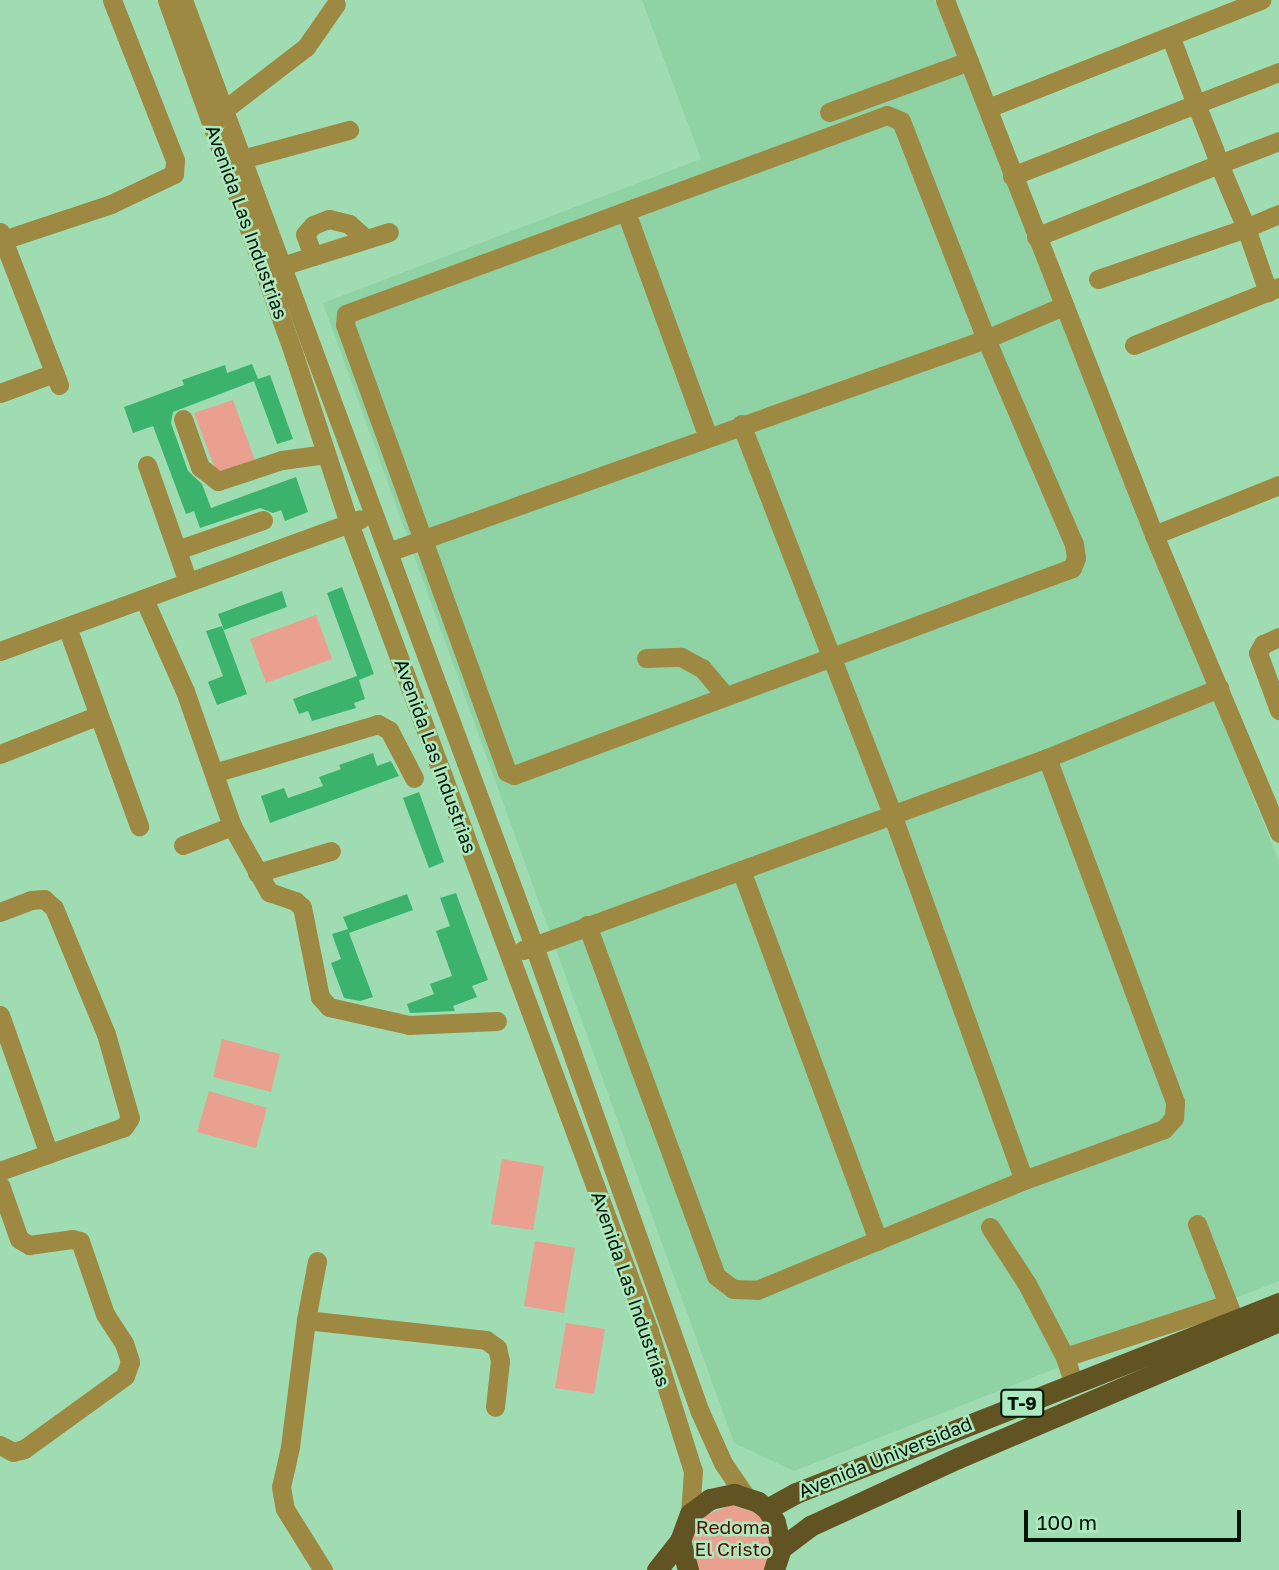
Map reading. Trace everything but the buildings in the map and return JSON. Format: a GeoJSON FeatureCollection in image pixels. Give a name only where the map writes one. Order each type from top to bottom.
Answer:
{"type":"FeatureCollection","features":[{"type":"Feature","properties":{"kind":"main road","name":"Avenida Universidad"},"geometry":{"type":"LineString","coordinates":[[767,1508],[796,1493],[1073,1382],[1231,1312],[1279,1303]]}},
{"type":"Feature","properties":{"kind":"main road","name":"Avenida Universidad"},"geometry":{"type":"LineString","coordinates":[[781,1548],[810,1526],[958,1458],[1279,1321]]}},
{"type":"Feature","properties":{"kind":"main road"},"geometry":{"type":"LineString","coordinates":[[657,1570],[680,1541],[690,1514],[699,1505],[722,1495],[746,1497],[767,1508],[780,1535],[781,1548],[774,1570]]}},
{"type":"Feature","properties":{"kind":"main road"},"geometry":{"type":"LineString","coordinates":[[680,1541],[688,1570]]}},
{"type":"Feature","properties":{"kind":"street"},"geometry":{"type":"LineString","coordinates":[[0,393],[57,379],[2,236],[111,204],[174,174],[176,160],[112,0]]}},
{"type":"Feature","properties":{"kind":"street","name":"Avenida Las Industrias"},"geometry":{"type":"LineString","coordinates":[[167,0],[293,352],[349,523],[649,1331],[692,1471],[690,1514]]}},
{"type":"Feature","properties":{"kind":"street","name":"Avenida Las Industrias"},"geometry":{"type":"LineString","coordinates":[[183,0],[534,946],[701,1412],[723,1463],[746,1497]]}},
{"type":"Feature","properties":{"kind":"street"},"geometry":{"type":"LineString","coordinates":[[945,0],[1154,535],[1279,833]]}},
{"type":"Feature","properties":{"kind":"street"},"geometry":{"type":"LineString","coordinates":[[988,108],[1171,38],[1261,0]]}},
{"type":"Feature","properties":{"kind":"street"},"geometry":{"type":"LineString","coordinates":[[224,110],[306,47],[336,4]]}},
{"type":"Feature","properties":{"kind":"street"},"geometry":{"type":"LineString","coordinates":[[1134,345],[1274,290],[1219,164],[1171,38]]}},
{"type":"Feature","properties":{"kind":"street"},"geometry":{"type":"LineString","coordinates":[[829,112],[969,61]]}},
{"type":"Feature","properties":{"kind":"street"},"geometry":{"type":"LineString","coordinates":[[1012,176],[1279,72]]}},
{"type":"Feature","properties":{"kind":"street"},"geometry":{"type":"LineString","coordinates":[[887,115],[901,121],[986,339],[1074,544],[1076,558],[1072,568],[514,775],[507,772],[345,324],[346,314],[887,115]]}},
{"type":"Feature","properties":{"kind":"street"},"geometry":{"type":"LineString","coordinates":[[242,159],[349,130]]}},
{"type":"Feature","properties":{"kind":"street"},"geometry":{"type":"LineString","coordinates":[[1036,237],[1279,141]]}},
{"type":"Feature","properties":{"kind":"street"},"geometry":{"type":"LineString","coordinates":[[626,212],[708,437]]}},
{"type":"Feature","properties":{"kind":"street"},"geometry":{"type":"LineString","coordinates":[[1098,279],[1279,214]]}},
{"type":"Feature","properties":{"kind":"street"},"geometry":{"type":"LineString","coordinates":[[313,256],[305,234],[313,225],[329,219],[349,224],[366,239]]}},
{"type":"Feature","properties":{"kind":"street"},"geometry":{"type":"LineString","coordinates":[[282,266],[389,232]]}},
{"type":"Feature","properties":{"kind":"street"},"geometry":{"type":"LineString","coordinates":[[388,552],[741,424],[986,339],[1063,306]]}},
{"type":"Feature","properties":{"kind":"street"},"geometry":{"type":"LineString","coordinates":[[183,419],[200,467],[218,481],[282,460],[326,454]]}},
{"type":"Feature","properties":{"kind":"street"},"geometry":{"type":"LineString","coordinates":[[741,424],[892,814],[1024,1180]]}},
{"type":"Feature","properties":{"kind":"street"},"geometry":{"type":"LineString","coordinates":[[147,465],[188,582]]}},
{"type":"Feature","properties":{"kind":"street"},"geometry":{"type":"LineString","coordinates":[[1154,535],[1279,485]]}},
{"type":"Feature","properties":{"kind":"street"},"geometry":{"type":"LineString","coordinates":[[0,651],[374,514]]}},
{"type":"Feature","properties":{"kind":"street"},"geometry":{"type":"LineString","coordinates":[[177,550],[263,520]]}},
{"type":"Feature","properties":{"kind":"street"},"geometry":{"type":"LineString","coordinates":[[144,599],[185,691],[232,826],[269,892],[295,901],[302,907],[320,997],[329,1007],[409,1026],[498,1021]]}},
{"type":"Feature","properties":{"kind":"street"},"geometry":{"type":"LineString","coordinates":[[67,627],[139,826]]}},
{"type":"Feature","properties":{"kind":"street"},"geometry":{"type":"LineString","coordinates":[[1279,637],[1263,644],[1258,653],[1279,710]]}},
{"type":"Feature","properties":{"kind":"street"},"geometry":{"type":"LineString","coordinates":[[646,657],[681,657],[702,668],[725,695]]}},
{"type":"Feature","properties":{"kind":"street"},"geometry":{"type":"LineString","coordinates":[[510,955],[1047,758],[1219,688]]}},
{"type":"Feature","properties":{"kind":"street"},"geometry":{"type":"LineString","coordinates":[[0,754],[99,715]]}},
{"type":"Feature","properties":{"kind":"street"},"geometry":{"type":"LineString","coordinates":[[214,773],[378,724],[389,730],[414,778]]}},
{"type":"Feature","properties":{"kind":"street"},"geometry":{"type":"LineString","coordinates":[[587,925],[716,1276],[733,1289],[757,1290],[1024,1180],[1164,1129],[1174,1118],[1175,1102],[1047,758]]}},
{"type":"Feature","properties":{"kind":"street"},"geometry":{"type":"LineString","coordinates":[[183,845],[232,826]]}},
{"type":"Feature","properties":{"kind":"street"},"geometry":{"type":"LineString","coordinates":[[257,873],[331,851]]}},
{"type":"Feature","properties":{"kind":"street"},"geometry":{"type":"LineString","coordinates":[[741,870],[878,1241]]}},
{"type":"Feature","properties":{"kind":"street"},"geometry":{"type":"LineString","coordinates":[[0,912],[31,900],[44,899],[54,908],[106,1034],[130,1118],[124,1127],[0,1171]]}},
{"type":"Feature","properties":{"kind":"street"},"geometry":{"type":"LineString","coordinates":[[0,1015],[49,1154]]}},
{"type":"Feature","properties":{"kind":"street"},"geometry":{"type":"LineString","coordinates":[[0,1185],[19,1240],[29,1245],[72,1238],[79,1241],[106,1314],[124,1343],[130,1362],[125,1376],[24,1450],[13,1452],[0,1444]]}},
{"type":"Feature","properties":{"kind":"street"},"geometry":{"type":"LineString","coordinates":[[1065,1357],[1231,1312],[1197,1224]]}},
{"type":"Feature","properties":{"kind":"street"},"geometry":{"type":"LineString","coordinates":[[990,1227],[1027,1284],[1065,1357],[1073,1382]]}},
{"type":"Feature","properties":{"kind":"street"},"geometry":{"type":"LineString","coordinates":[[317,1261],[306,1320],[290,1447],[281,1487],[285,1509],[323,1570]]}},
{"type":"Feature","properties":{"kind":"street"},"geometry":{"type":"LineString","coordinates":[[306,1320],[486,1340],[498,1348],[500,1361],[495,1407]]}},
{"type":"Feature","properties":{"kind":"shaded area"},"geometry":{"type":"Polygon","coordinates":[[[642,0],[935,0],[1279,862],[1279,1281],[794,1471],[734,1443],[323,303],[701,159],[642,0]]]}},
{"type":"Feature","properties":{"kind":"green space"},"geometry":{"type":"Polygon","coordinates":[[[233,400],[257,466],[219,479],[194,413],[233,400]]]}},
{"type":"Feature","properties":{"kind":"green space"},"geometry":{"type":"Polygon","coordinates":[[[316,615],[332,659],[266,683],[250,639],[316,615]]]}},
{"type":"Feature","properties":{"kind":"green space"},"geometry":{"type":"Polygon","coordinates":[[[222,1039],[280,1054],[271,1092],[213,1077],[222,1039]]]}},
{"type":"Feature","properties":{"kind":"green space"},"geometry":{"type":"Polygon","coordinates":[[[209,1091],[267,1108],[256,1148],[197,1132],[209,1091]]]}},
{"type":"Feature","properties":{"kind":"green space"},"geometry":{"type":"Polygon","coordinates":[[[502,1159],[544,1166],[533,1230],[491,1224],[502,1159]]]}},
{"type":"Feature","properties":{"kind":"green space"},"geometry":{"type":"Polygon","coordinates":[[[535,1241],[575,1248],[564,1313],[524,1306],[535,1241]]]}},
{"type":"Feature","properties":{"kind":"green space"},"geometry":{"type":"Polygon","coordinates":[[[566,1323],[605,1329],[594,1394],[555,1388],[566,1323]]]}},
{"type":"Feature","properties":{"kind":"green space","name":"Redoma El Cristo"},"geometry":{"type":"Polygon","coordinates":[[[732,1505],[758,1514],[773,1536],[767,1570],[699,1570],[696,1565],[692,1538],[697,1525],[706,1515],[732,1505]]]}}]}
